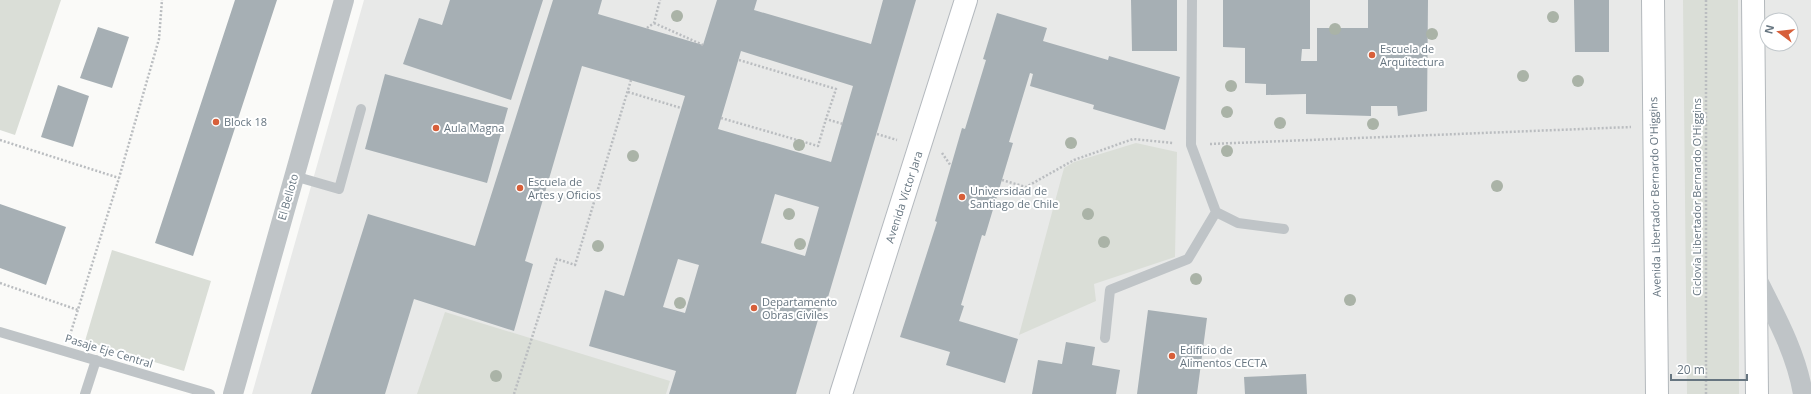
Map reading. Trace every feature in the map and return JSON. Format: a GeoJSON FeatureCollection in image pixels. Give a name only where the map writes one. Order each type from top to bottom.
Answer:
{"type":"FeatureCollection","features":[{"type":"Feature","properties":{"kind":"main road","name":"Avenida Víctor Jara"},"geometry":{"type":"LineString","coordinates":[[841,394],[966,0]]}},
{"type":"Feature","properties":{"kind":"main road","name":"Avenida Libertador Bernardo O'Higgins"},"geometry":{"type":"LineString","coordinates":[[1653,0],[1657,394]]}},
{"type":"Feature","properties":{"kind":"main road"},"geometry":{"type":"LineString","coordinates":[[1753,0],[1757,394]]}},
{"type":"Feature","properties":{"kind":"street","name":"El Belloto"},"geometry":{"type":"LineString","coordinates":[[233,394],[344,0]]}},
{"type":"Feature","properties":{"kind":"street"},"geometry":{"type":"LineString","coordinates":[[1756,276],[1789,343],[1799,371],[1803,394]]}},
{"type":"Feature","properties":{"kind":"lane"},"geometry":{"type":"LineString","coordinates":[[1192,0],[1191,145],[1216,212],[1238,223],[1284,229]]}},
{"type":"Feature","properties":{"kind":"lane"},"geometry":{"type":"LineString","coordinates":[[294,176],[338,189],[361,109]]}},
{"type":"Feature","properties":{"kind":"lane"},"geometry":{"type":"LineString","coordinates":[[1105,338],[1110,290],[1188,259],[1216,212]]}},
{"type":"Feature","properties":{"kind":"lane","name":"Pasaje Eje Central"},"geometry":{"type":"LineString","coordinates":[[0,332],[210,394]]}},
{"type":"Feature","properties":{"kind":"lane"},"geometry":{"type":"LineString","coordinates":[[85,394],[96,360]]}},
{"type":"Feature","properties":{"kind":"path"},"geometry":{"type":"LineString","coordinates":[[65,351],[159,38],[162,0]]}},
{"type":"Feature","properties":{"kind":"path"},"geometry":{"type":"LineString","coordinates":[[647,28],[654,23],[660,0]]}},
{"type":"Feature","properties":{"kind":"path","name":"Ciclovía Libertador Bernardo O'Higgins"},"geometry":{"type":"LineString","coordinates":[[1706,0],[1706,394]]}},
{"type":"Feature","properties":{"kind":"path"},"geometry":{"type":"LineString","coordinates":[[654,23],[703,45]]}},
{"type":"Feature","properties":{"kind":"path"},"geometry":{"type":"LineString","coordinates":[[721,118],[818,146],[836,89],[739,60]]}},
{"type":"Feature","properties":{"kind":"path"},"geometry":{"type":"LineString","coordinates":[[514,394],[556,259],[574,265],[631,80]]}},
{"type":"Feature","properties":{"kind":"path"},"geometry":{"type":"LineString","coordinates":[[628,92],[681,108]]}},
{"type":"Feature","properties":{"kind":"path"},"geometry":{"type":"LineString","coordinates":[[826,119],[843,124]]}},
{"type":"Feature","properties":{"kind":"path"},"geometry":{"type":"LineString","coordinates":[[1002,180],[1026,186],[1074,160],[1133,139],[1191,145],[1654,126]]}},
{"type":"Feature","properties":{"kind":"path"},"geometry":{"type":"LineString","coordinates":[[0,140],[118,178]]}},
{"type":"Feature","properties":{"kind":"path"},"geometry":{"type":"LineString","coordinates":[[0,283],[78,310]]}},
{"type":"Feature","properties":{"kind":"shaded area"},"geometry":{"type":"Polygon","coordinates":[[[0,0],[61,0],[15,135],[0,130],[0,0]]]}},
{"type":"Feature","properties":{"kind":"shaded area","name":"Universidad de Santiago de Chile"},"geometry":{"type":"Polygon","coordinates":[[[364,0],[1811,0],[1811,394],[252,394],[364,0]]]}},
{"type":"Feature","properties":{"kind":"shaded area"},"geometry":{"type":"Polygon","coordinates":[[[1683,0],[1738,0],[1739,394],[1687,394],[1683,0]]]}},
{"type":"Feature","properties":{"kind":"shaded area"},"geometry":{"type":"Polygon","coordinates":[[[1136,143],[1177,152],[1175,257],[1094,284],[1096,301],[1019,335],[1064,168],[1074,162],[1136,143]]]}},
{"type":"Feature","properties":{"kind":"shaded area"},"geometry":{"type":"Polygon","coordinates":[[[112,250],[211,281],[184,371],[85,341],[112,250]]]}},
{"type":"Feature","properties":{"kind":"shaded area"},"geometry":{"type":"Polygon","coordinates":[[[445,312],[670,381],[666,394],[417,394],[445,312]]]}},
{"type":"Feature","properties":{"kind":"building","name":"Block 18"},"geometry":{"type":"Polygon","coordinates":[[[235,0],[277,0],[193,256],[155,243],[235,0]]]}},
{"type":"Feature","properties":{"kind":"building"},"geometry":{"type":"Polygon","coordinates":[[[450,0],[543,0],[511,100],[403,64],[419,18],[442,25],[450,0]]]}},
{"type":"Feature","properties":{"kind":"building"},"geometry":{"type":"Polygon","coordinates":[[[553,0],[602,0],[598,14],[703,45],[717,0],[757,0],[754,10],[871,44],[883,0],[916,0],[826,304],[823,303],[796,394],[669,394],[676,371],[589,346],[605,290],[624,296],[685,96],[582,66],[525,261],[533,264],[514,331],[414,299],[385,394],[311,394],[368,214],[475,246],[553,0]],[[741,51],[718,129],[831,162],[853,86],[741,51]],[[775,194],[761,243],[805,256],[819,207],[775,194]],[[678,259],[663,307],[685,313],[699,265],[678,259]]]}},
{"type":"Feature","properties":{"kind":"building"},"geometry":{"type":"Polygon","coordinates":[[[1131,0],[1177,0],[1177,51],[1132,51],[1131,0]]]}},
{"type":"Feature","properties":{"kind":"building","name":"Escuela de Arquitectura"},"geometry":{"type":"Polygon","coordinates":[[[1223,0],[1310,0],[1310,49],[1302,49],[1301,61],[1317,61],[1317,28],[1368,28],[1368,0],[1428,0],[1427,111],[1398,116],[1397,106],[1371,106],[1371,116],[1306,114],[1306,94],[1266,95],[1266,84],[1245,83],[1245,48],[1223,47],[1223,0]]]}},
{"type":"Feature","properties":{"kind":"building"},"geometry":{"type":"Polygon","coordinates":[[[1574,0],[1609,0],[1609,52],[1575,52],[1574,0]]]}},
{"type":"Feature","properties":{"kind":"building"},"geometry":{"type":"Polygon","coordinates":[[[997,13],[1047,28],[1043,41],[1108,60],[1109,56],[1180,77],[1165,130],[1093,109],[1094,105],[1030,86],[1033,74],[1030,73],[1009,142],[1013,143],[985,236],[982,235],[961,305],[964,306],[959,321],[1018,339],[1005,383],[946,365],[950,352],[900,337],[937,222],[935,221],[962,128],[965,129],[986,60],[983,59],[997,13]]]}},
{"type":"Feature","properties":{"kind":"building"},"geometry":{"type":"Polygon","coordinates":[[[98,27],[129,37],[112,88],[80,78],[98,27]]]}},
{"type":"Feature","properties":{"kind":"building","name":"Aula Magna"},"geometry":{"type":"Polygon","coordinates":[[[385,74],[508,108],[487,183],[365,149],[385,74]]]}},
{"type":"Feature","properties":{"kind":"building"},"geometry":{"type":"Polygon","coordinates":[[[58,85],[89,96],[73,147],[41,137],[58,85]]]}},
{"type":"Feature","properties":{"kind":"building"},"geometry":{"type":"Polygon","coordinates":[[[0,204],[66,227],[46,285],[0,268],[0,204]]]}},
{"type":"Feature","properties":{"kind":"building","name":"Edificio de Alimentos CECTA"},"geometry":{"type":"Polygon","coordinates":[[[1148,310],[1207,318],[1197,394],[1137,394],[1148,310]]]}},
{"type":"Feature","properties":{"kind":"building"},"geometry":{"type":"Polygon","coordinates":[[[1066,342],[1095,347],[1092,365],[1120,370],[1116,394],[1032,394],[1038,360],[1062,364],[1066,342]]]}},
{"type":"Feature","properties":{"kind":"building"},"geometry":{"type":"Polygon","coordinates":[[[1306,374],[1307,394],[1245,394],[1244,377],[1306,374]]]}},
{"type":"Feature","properties":{"kind":"place","name":"Escuela de Arquitectura"},"geometry":{"type":"Point","coordinates":[1372,55]}},
{"type":"Feature","properties":{"kind":"place","name":"Block 18"},"geometry":{"type":"Point","coordinates":[216,122]}},
{"type":"Feature","properties":{"kind":"place","name":"Aula Magna"},"geometry":{"type":"Point","coordinates":[436,128]}},
{"type":"Feature","properties":{"kind":"place","name":"Escuela de Artes y Oficios"},"geometry":{"type":"Point","coordinates":[520,188]}},
{"type":"Feature","properties":{"kind":"place","name":"Universidad de Santiago de Chile"},"geometry":{"type":"Point","coordinates":[962,197]}},
{"type":"Feature","properties":{"kind":"place","name":"Departamento Obras Civiles"},"geometry":{"type":"Point","coordinates":[754,308]}},
{"type":"Feature","properties":{"kind":"place","name":"Edificio de Alimentos CECTA"},"geometry":{"type":"Point","coordinates":[1172,356]}}]}
